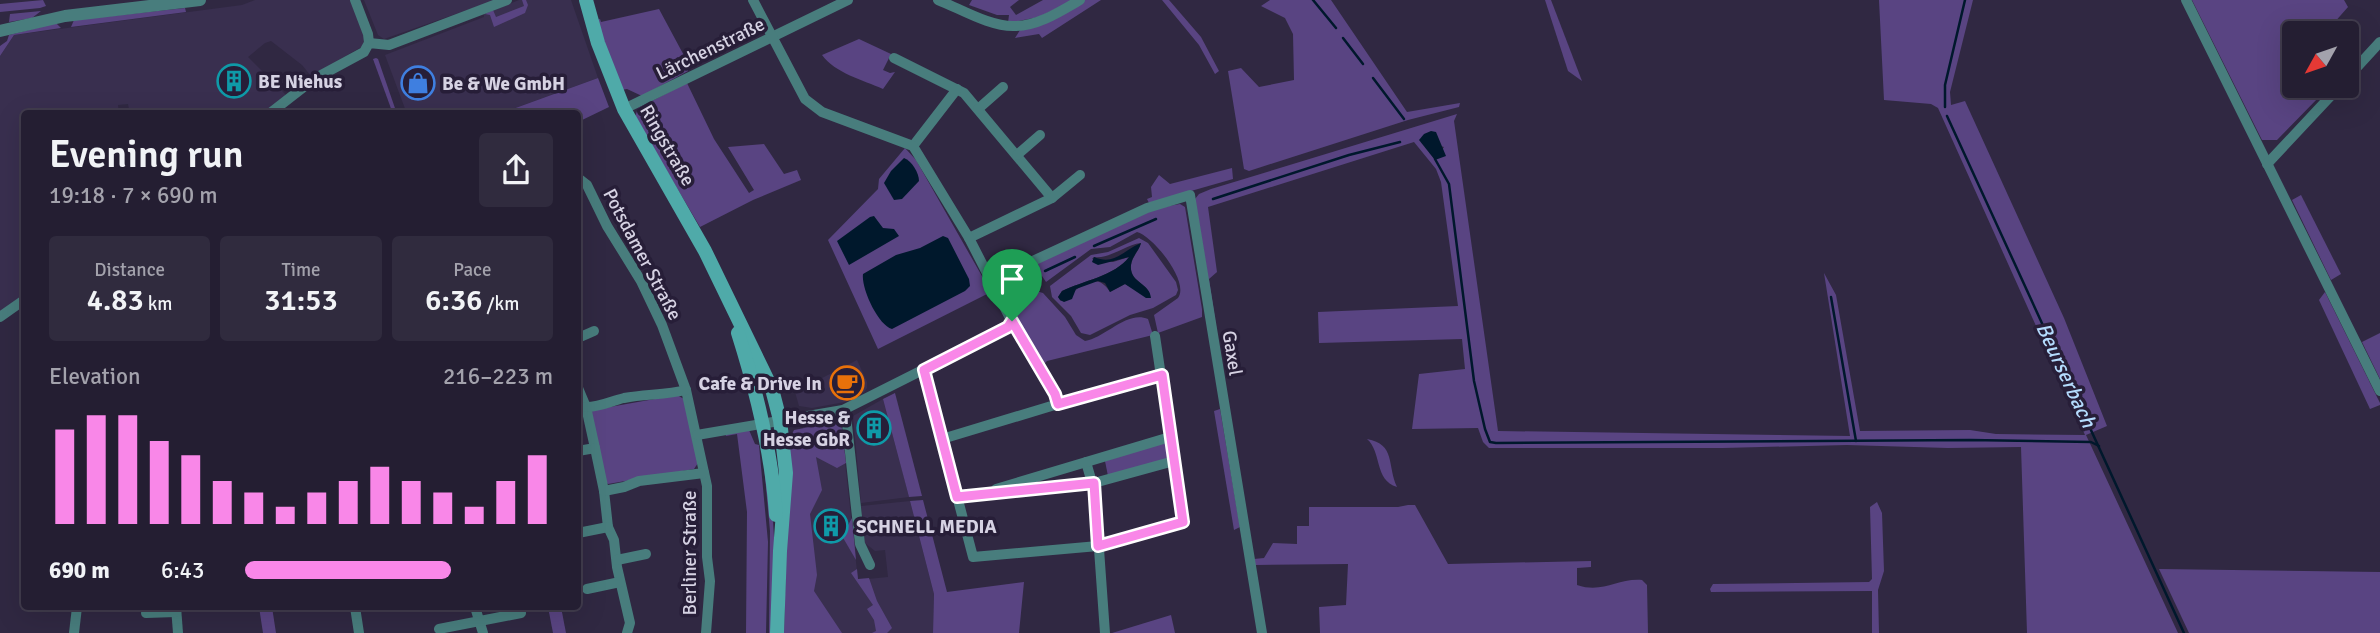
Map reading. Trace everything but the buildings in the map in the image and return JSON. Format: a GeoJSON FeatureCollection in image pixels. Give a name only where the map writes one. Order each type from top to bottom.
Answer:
{"type":"FeatureCollection","features":[{"type":"Feature","properties":{"kind":"main road","name":"Ringstraße"},"geometry":{"type":"LineString","coordinates":[[586,0],[598,43],[624,108],[700,241],[766,373],[780,420],[786,473],[779,551],[777,633]]}},
{"type":"Feature","properties":{"kind":"main road","name":"Ringstraße"},"geometry":{"type":"LineString","coordinates":[[729,303],[763,424],[775,497],[779,551]]}},
{"type":"Feature","properties":{"kind":"street"},"geometry":{"type":"LineString","coordinates":[[0,31],[71,15],[200,0]]}},
{"type":"Feature","properties":{"kind":"street"},"geometry":{"type":"LineString","coordinates":[[274,110],[314,79],[364,52],[369,43],[369,34],[355,0]]}},
{"type":"Feature","properties":{"kind":"street"},"geometry":{"type":"LineString","coordinates":[[369,43],[390,45],[507,0]]}},
{"type":"Feature","properties":{"kind":"street"},"geometry":{"type":"LineString","coordinates":[[753,0],[799,90],[813,106],[822,112],[913,146],[969,238],[1058,404]]}},
{"type":"Feature","properties":{"kind":"street","name":"Lärchenstraße"},"geometry":{"type":"LineString","coordinates":[[624,108],[848,0]]}},
{"type":"Feature","properties":{"kind":"street"},"geometry":{"type":"LineString","coordinates":[[938,0],[1007,26],[1041,19],[1080,0]]}},
{"type":"Feature","properties":{"kind":"street"},"geometry":{"type":"LineString","coordinates":[[2186,0],[2380,391]]}},
{"type":"Feature","properties":{"kind":"street"},"geometry":{"type":"LineString","coordinates":[[2359,65],[2380,42]]}},
{"type":"Feature","properties":{"kind":"street"},"geometry":{"type":"LineString","coordinates":[[894,58],[957,89],[978,109],[1052,198]]}},
{"type":"Feature","properties":{"kind":"street"},"geometry":{"type":"LineString","coordinates":[[978,109],[1003,87]]}},
{"type":"Feature","properties":{"kind":"street"},"geometry":{"type":"LineString","coordinates":[[913,146],[957,89]]}},
{"type":"Feature","properties":{"kind":"street"},"geometry":{"type":"LineString","coordinates":[[2267,164],[2329,98]]}},
{"type":"Feature","properties":{"kind":"street"},"geometry":{"type":"LineString","coordinates":[[1017,155],[1040,135]]}},
{"type":"Feature","properties":{"kind":"street"},"geometry":{"type":"LineString","coordinates":[[969,238],[1052,198],[1080,175]]}},
{"type":"Feature","properties":{"kind":"street","name":"Potsdamer Straße"},"geometry":{"type":"LineString","coordinates":[[581,180],[587,185],[607,226],[641,281],[642,288],[662,325],[686,390],[697,435]]}},
{"type":"Feature","properties":{"kind":"street","name":"Gaxel"},"geometry":{"type":"LineString","coordinates":[[992,283],[1009,272],[1147,208],[1189,195],[1262,633]]}},
{"type":"Feature","properties":{"kind":"street"},"geometry":{"type":"LineString","coordinates":[[0,317],[21,302]]}},
{"type":"Feature","properties":{"kind":"street"},"geometry":{"type":"LineString","coordinates":[[697,435],[843,410],[1008,327],[1012,321]]}},
{"type":"Feature","properties":{"kind":"street"},"geometry":{"type":"LineString","coordinates":[[581,337],[594,331]]}},
{"type":"Feature","properties":{"kind":"street"},"geometry":{"type":"LineString","coordinates":[[924,370],[973,557],[1098,546],[1183,522],[1155,336]]}},
{"type":"Feature","properties":{"kind":"street"},"geometry":{"type":"LineString","coordinates":[[943,439],[1162,375]]}},
{"type":"Feature","properties":{"kind":"street"},"geometry":{"type":"LineString","coordinates":[[586,407],[686,390]]}},
{"type":"Feature","properties":{"kind":"street"},"geometry":{"type":"LineString","coordinates":[[581,395],[595,448],[608,527],[614,540],[620,582],[630,622],[627,633]]}},
{"type":"Feature","properties":{"kind":"street"},"geometry":{"type":"LineString","coordinates":[[843,410],[860,544],[870,565]]}},
{"type":"Feature","properties":{"kind":"street","name":"Berliner Straße"},"geometry":{"type":"LineString","coordinates":[[697,435],[697,448],[707,486],[707,557],[710,581],[706,633]]}},
{"type":"Feature","properties":{"kind":"street"},"geometry":{"type":"LineString","coordinates":[[977,495],[1170,436]]}},
{"type":"Feature","properties":{"kind":"street"},"geometry":{"type":"LineString","coordinates":[[581,450],[595,448]]}},
{"type":"Feature","properties":{"kind":"street"},"geometry":{"type":"LineString","coordinates":[[957,497],[1094,483],[1174,461]]}},
{"type":"Feature","properties":{"kind":"street"},"geometry":{"type":"LineString","coordinates":[[1086,462],[1094,483],[1105,633]]}},
{"type":"Feature","properties":{"kind":"street","name":"Berliner Straße"},"geometry":{"type":"LineString","coordinates":[[604,491],[639,481],[704,473]]}},
{"type":"Feature","properties":{"kind":"street"},"geometry":{"type":"LineString","coordinates":[[581,532],[608,527]]}},
{"type":"Feature","properties":{"kind":"street"},"geometry":{"type":"LineString","coordinates":[[617,559],[646,554]]}},
{"type":"Feature","properties":{"kind":"street"},"geometry":{"type":"LineString","coordinates":[[587,589],[620,582]]}},
{"type":"Feature","properties":{"kind":"street"},"geometry":{"type":"LineString","coordinates":[[74,633],[77,610]]}},
{"type":"Feature","properties":{"kind":"street"},"geometry":{"type":"LineString","coordinates":[[146,613],[176,610],[178,633]]}},
{"type":"Feature","properties":{"kind":"street"},"geometry":{"type":"LineString","coordinates":[[355,610],[359,633]]}},
{"type":"Feature","properties":{"kind":"street"},"geometry":{"type":"LineString","coordinates":[[475,610],[483,633]]}},
{"type":"Feature","properties":{"kind":"street"},"geometry":{"type":"LineString","coordinates":[[439,629],[521,614]]}},
{"type":"Feature","properties":{"kind":"shaded area"},"geometry":{"type":"Polygon","coordinates":[[[43,0],[46,6],[40,8],[0,12],[0,4],[43,0]]]}},
{"type":"Feature","properties":{"kind":"shaded area"},"geometry":{"type":"Polygon","coordinates":[[[255,0],[350,0],[364,36],[363,46],[311,76],[302,65],[271,41],[265,43],[248,57],[286,95],[268,110],[129,110],[128,104],[118,105],[119,110],[21,110],[21,296],[0,312],[0,56],[14,35],[242,5],[255,0]]]}},
{"type":"Feature","properties":{"kind":"shaded area"},"geometry":{"type":"Polygon","coordinates":[[[364,0],[496,0],[384,39],[378,35],[364,0]]]}},
{"type":"Feature","properties":{"kind":"shaded area"},"geometry":{"type":"Polygon","coordinates":[[[519,0],[571,0],[598,78],[510,110],[406,110],[385,55],[484,17],[484,14],[519,0]]]}},
{"type":"Feature","properties":{"kind":"shaded area"},"geometry":{"type":"Polygon","coordinates":[[[522,0],[526,0],[528,5],[525,13],[494,27],[490,15],[485,14],[493,10],[496,17],[524,6],[522,0]]]}},
{"type":"Feature","properties":{"kind":"shaded area"},"geometry":{"type":"Polygon","coordinates":[[[972,0],[1019,0],[1010,7],[1016,15],[1043,0],[1074,0],[1039,17],[1008,23],[1009,15],[997,15],[969,5],[972,0]]]}},
{"type":"Feature","properties":{"kind":"shaded area"},"geometry":{"type":"Polygon","coordinates":[[[1085,0],[1101,0],[1042,38],[1039,34],[1015,38],[1020,30],[1085,0]]]}},
{"type":"Feature","properties":{"kind":"shaded area"},"geometry":{"type":"Polygon","coordinates":[[[1162,0],[1169,0],[1201,37],[1219,71],[1215,74],[1199,45],[1162,0]]]}},
{"type":"Feature","properties":{"kind":"shaded area"},"geometry":{"type":"Polygon","coordinates":[[[1270,0],[1331,0],[1407,112],[1460,103],[1459,107],[1408,120],[1249,171],[1244,169],[1228,71],[1241,68],[1259,87],[1294,80],[1293,34],[1285,18],[1261,6],[1270,0]]]}},
{"type":"Feature","properties":{"kind":"shaded area"},"geometry":{"type":"Polygon","coordinates":[[[1545,0],[1551,0],[1582,81],[1568,71],[1545,0]]]}},
{"type":"Feature","properties":{"kind":"shaded area"},"geometry":{"type":"Polygon","coordinates":[[[1879,0],[1973,0],[1950,92],[1951,105],[1965,101],[2064,318],[2107,426],[2086,435],[2178,633],[2027,633],[2021,447],[1847,445],[1489,448],[1483,442],[1478,428],[1412,429],[1419,374],[1465,369],[1462,339],[1319,343],[1318,312],[1458,306],[1441,182],[1436,169],[1414,142],[1208,207],[1217,272],[1209,279],[1218,339],[1195,199],[1199,194],[1457,114],[1454,121],[1498,431],[1850,436],[1824,273],[1836,295],[1860,431],[1970,430],[1996,434],[2085,435],[1938,108],[1931,104],[1884,100],[1879,0]],[[1420,140],[1435,160],[1444,147],[1420,140]]]}},
{"type":"Feature","properties":{"kind":"shaded area"},"geometry":{"type":"Polygon","coordinates":[[[2192,0],[2344,0],[2348,7],[2336,21],[2282,21],[2282,98],[2318,98],[2277,140],[2262,140],[2192,0]]]}},
{"type":"Feature","properties":{"kind":"shaded area"},"geometry":{"type":"Polygon","coordinates":[[[185,8],[186,12],[71,27],[74,20],[185,8]]]}},
{"type":"Feature","properties":{"kind":"shaded area"},"geometry":{"type":"Polygon","coordinates":[[[659,9],[688,63],[688,71],[642,96],[627,89],[621,90],[596,20],[600,19],[601,22],[659,9]]]}},
{"type":"Feature","properties":{"kind":"shaded area"},"geometry":{"type":"Polygon","coordinates":[[[41,11],[32,18],[9,22],[10,14],[41,11]]]}},
{"type":"Feature","properties":{"kind":"shaded area"},"geometry":{"type":"Polygon","coordinates":[[[56,23],[61,28],[14,35],[0,56],[0,46],[7,41],[9,35],[56,23]]]}},
{"type":"Feature","properties":{"kind":"shaded area"},"geometry":{"type":"Polygon","coordinates":[[[859,39],[891,54],[883,70],[895,72],[883,89],[834,67],[822,55],[859,39]]]}},
{"type":"Feature","properties":{"kind":"shaded area"},"geometry":{"type":"Polygon","coordinates":[[[373,59],[378,59],[396,110],[392,110],[373,59]]]}},
{"type":"Feature","properties":{"kind":"shaded area"},"geometry":{"type":"Polygon","coordinates":[[[598,78],[609,107],[581,121],[581,110],[510,110],[598,78]]]}},
{"type":"Feature","properties":{"kind":"shaded area"},"geometry":{"type":"Polygon","coordinates":[[[687,83],[714,139],[749,193],[754,190],[728,147],[764,144],[784,174],[797,170],[801,180],[753,200],[700,227],[635,117],[638,108],[687,83]]]}},
{"type":"Feature","properties":{"kind":"shaded area"},"geometry":{"type":"Polygon","coordinates":[[[905,148],[916,160],[991,292],[878,349],[828,240],[878,189],[879,179],[905,148]]]}},
{"type":"Feature","properties":{"kind":"shaded area"},"geometry":{"type":"Polygon","coordinates":[[[1232,168],[1233,179],[1149,203],[1147,199],[1152,197],[1151,187],[1159,175],[1170,184],[1232,168]]]}},
{"type":"Feature","properties":{"kind":"shaded area"},"geometry":{"type":"Polygon","coordinates":[[[2301,195],[2341,274],[2331,280],[2292,200],[2301,195]]]}},
{"type":"Feature","properties":{"kind":"shaded area"},"geometry":{"type":"Polygon","coordinates":[[[1180,204],[1185,207],[1202,317],[1158,333],[1154,315],[1178,298],[1179,282],[1175,271],[1160,250],[1137,232],[1110,247],[1091,249],[1046,282],[1042,276],[1031,284],[1017,275],[1016,272],[1146,210],[1180,204]]]}},
{"type":"Feature","properties":{"kind":"shaded area"},"geometry":{"type":"Polygon","coordinates":[[[1139,238],[1148,243],[1176,282],[1178,290],[1176,295],[1153,308],[1130,315],[1090,335],[1081,333],[1071,316],[1052,297],[1050,286],[1091,255],[1108,252],[1139,238]],[[1141,243],[1106,256],[1094,257],[1092,259],[1113,262],[1129,257],[1115,269],[1062,291],[1058,297],[1061,301],[1092,281],[1104,285],[1110,292],[1125,284],[1150,298],[1147,289],[1131,271],[1141,243]]]}},
{"type":"Feature","properties":{"kind":"shaded area"},"geometry":{"type":"Polygon","coordinates":[[[1009,276],[1019,286],[1043,293],[1065,317],[1076,335],[1085,341],[1124,321],[1140,317],[1148,319],[1153,335],[1047,361],[1043,365],[1005,299],[1003,285],[1009,276]]]}},
{"type":"Feature","properties":{"kind":"shaded area"},"geometry":{"type":"Polygon","coordinates":[[[2325,292],[2380,405],[2370,409],[2319,300],[2325,292]]]}},
{"type":"Feature","properties":{"kind":"shaded area"},"geometry":{"type":"Polygon","coordinates":[[[2380,333],[2380,379],[2362,342],[2380,333]]]}},
{"type":"Feature","properties":{"kind":"shaded area"},"geometry":{"type":"Polygon","coordinates":[[[857,360],[867,382],[864,392],[845,402],[812,408],[799,406],[795,392],[857,360]]]}},
{"type":"Feature","properties":{"kind":"shaded area"},"geometry":{"type":"Polygon","coordinates":[[[895,393],[922,496],[909,497],[883,399],[895,393]]]}},
{"type":"Feature","properties":{"kind":"shaded area"},"geometry":{"type":"Polygon","coordinates":[[[677,395],[684,399],[698,463],[694,469],[608,484],[604,481],[590,414],[593,410],[677,395]]]}},
{"type":"Feature","properties":{"kind":"shaded area"},"geometry":{"type":"Polygon","coordinates":[[[883,399],[909,497],[861,503],[853,416],[883,399]]]}},
{"type":"Feature","properties":{"kind":"shaded area"},"geometry":{"type":"Polygon","coordinates":[[[1220,409],[1240,527],[1234,530],[1214,411],[1220,409]]]}},
{"type":"Feature","properties":{"kind":"shaded area"},"geometry":{"type":"Polygon","coordinates":[[[838,420],[841,426],[858,580],[888,577],[885,550],[875,551],[865,543],[861,506],[910,501],[934,594],[933,633],[801,633],[805,440],[803,427],[809,423],[838,420]]]}},
{"type":"Feature","properties":{"kind":"shaded area"},"geometry":{"type":"Polygon","coordinates":[[[841,421],[846,463],[837,468],[816,457],[822,490],[810,514],[817,575],[814,591],[842,633],[784,633],[789,440],[794,430],[841,421]]]}},
{"type":"Feature","properties":{"kind":"shaded area"},"geometry":{"type":"Polygon","coordinates":[[[749,430],[755,444],[759,445],[768,542],[766,633],[746,633],[747,512],[737,434],[726,436],[725,432],[749,430]]]}},
{"type":"Feature","properties":{"kind":"shaded area"},"geometry":{"type":"Polygon","coordinates":[[[1367,439],[1383,446],[1387,451],[1397,487],[1381,472],[1375,451],[1367,439]]]}},
{"type":"Feature","properties":{"kind":"shaded area"},"geometry":{"type":"Polygon","coordinates":[[[1166,442],[1169,458],[1108,476],[1105,461],[1166,442]]]}},
{"type":"Feature","properties":{"kind":"shaded area"},"geometry":{"type":"Polygon","coordinates":[[[762,444],[775,554],[771,633],[770,531],[762,444]]]}},
{"type":"Feature","properties":{"kind":"shaded area"},"geometry":{"type":"Polygon","coordinates":[[[923,500],[947,592],[1024,582],[1019,633],[933,633],[934,594],[910,501],[923,500]]]}},
{"type":"Feature","properties":{"kind":"shaded area"},"geometry":{"type":"Polygon","coordinates":[[[1877,502],[1882,513],[1884,571],[1878,590],[1879,633],[1872,633],[1872,591],[1711,592],[1713,584],[1869,582],[1872,579],[1870,507],[1877,502]]]}},
{"type":"Feature","properties":{"kind":"shaded area"},"geometry":{"type":"Polygon","coordinates":[[[1415,505],[1448,564],[1591,561],[1591,567],[1577,568],[1577,585],[1595,588],[1642,580],[1647,585],[1648,633],[1320,633],[1319,607],[1346,605],[1348,564],[1255,565],[1254,559],[1264,558],[1273,543],[1297,544],[1297,526],[1309,526],[1309,507],[1415,505]]]}},
{"type":"Feature","properties":{"kind":"shaded area"},"geometry":{"type":"Polygon","coordinates":[[[852,518],[856,560],[842,536],[852,518]]]}},
{"type":"Feature","properties":{"kind":"shaded area"},"geometry":{"type":"Polygon","coordinates":[[[857,569],[858,579],[869,578],[877,601],[892,628],[887,633],[872,633],[876,631],[874,620],[867,609],[873,605],[851,573],[857,569]]]}},
{"type":"Feature","properties":{"kind":"shaded area"},"geometry":{"type":"Polygon","coordinates":[[[2159,569],[2380,572],[2380,633],[2189,633],[2159,569]]]}},
{"type":"Feature","properties":{"kind":"shaded area"},"geometry":{"type":"Polygon","coordinates":[[[259,610],[272,610],[276,633],[263,633],[259,610]]]}},
{"type":"Feature","properties":{"kind":"shaded area"},"geometry":{"type":"Polygon","coordinates":[[[549,610],[562,610],[566,633],[553,633],[549,610]]]}},
{"type":"Feature","properties":{"kind":"shaded area"},"geometry":{"type":"Polygon","coordinates":[[[1171,615],[1175,633],[1112,633],[1171,615]]]}},
{"type":"Feature","properties":{"kind":"water"},"geometry":{"type":"Polygon","coordinates":[[[1431,131],[1436,132],[1446,156],[1435,160],[1419,140],[1431,131]]]}},
{"type":"Feature","properties":{"kind":"water"},"geometry":{"type":"Polygon","coordinates":[[[904,158],[918,174],[919,181],[902,199],[894,200],[884,183],[904,158]]]}},
{"type":"Feature","properties":{"kind":"water"},"geometry":{"type":"Polygon","coordinates":[[[874,216],[883,228],[894,229],[899,236],[849,265],[837,241],[874,216]]]}},
{"type":"Feature","properties":{"kind":"water"},"geometry":{"type":"Polygon","coordinates":[[[943,236],[948,238],[970,286],[892,329],[881,321],[872,305],[863,274],[896,255],[920,248],[943,236]]]}},
{"type":"Feature","properties":{"kind":"water"},"geometry":{"type":"Polygon","coordinates":[[[1141,243],[1131,271],[1150,293],[1151,298],[1146,298],[1125,284],[1110,292],[1105,283],[1098,281],[1076,289],[1072,299],[1064,302],[1060,300],[1058,297],[1062,291],[1115,269],[1129,257],[1098,265],[1092,262],[1094,257],[1108,260],[1141,243]]]}},
{"type":"Feature","properties":{"kind":"waterway"},"geometry":{"type":"LineString","coordinates":[[1313,0],[1336,28]]}},
{"type":"Feature","properties":{"kind":"waterway","name":"Beurserbach"},"geometry":{"type":"LineString","coordinates":[[1945,107],[1945,85],[1965,0]]}},
{"type":"Feature","properties":{"kind":"waterway"},"geometry":{"type":"LineString","coordinates":[[1343,38],[1363,64]]}},
{"type":"Feature","properties":{"kind":"waterway"},"geometry":{"type":"LineString","coordinates":[[1373,78],[1404,119]]}},
{"type":"Feature","properties":{"kind":"waterway","name":"Beurserbach"},"geometry":{"type":"LineString","coordinates":[[1947,116],[2184,633]]}},
{"type":"Feature","properties":{"kind":"waterway"},"geometry":{"type":"LineString","coordinates":[[1213,199],[1349,155],[1400,142]]}},
{"type":"Feature","properties":{"kind":"waterway"},"geometry":{"type":"LineString","coordinates":[[1435,159],[1449,184],[1474,381],[1490,442],[1970,440],[2091,442],[2099,446]]}},
{"type":"Feature","properties":{"kind":"waterway"},"geometry":{"type":"LineString","coordinates":[[1094,246],[1156,219]]}},
{"type":"Feature","properties":{"kind":"waterway"},"geometry":{"type":"LineString","coordinates":[[1045,271],[1075,257]]}},
{"type":"Feature","properties":{"kind":"waterway"},"geometry":{"type":"LineString","coordinates":[[1831,297],[1856,441]]}},
{"type":"Feature","properties":{"kind":"place","name":"BE Niehus"},"geometry":{"type":"Point","coordinates":[234,81]}},
{"type":"Feature","properties":{"kind":"place","name":"Be & We GmbH"},"geometry":{"type":"Point","coordinates":[418,83]}},
{"type":"Feature","properties":{"kind":"place","name":"Cafe & Drive In"},"geometry":{"type":"Point","coordinates":[847,383]}},
{"type":"Feature","properties":{"kind":"place","name":"Hesse & Hesse GbR"},"geometry":{"type":"Point","coordinates":[874,428]}},
{"type":"Feature","properties":{"kind":"place","name":"SCHNELL MEDIA"},"geometry":{"type":"Point","coordinates":[831,526]}},
{"type":"Feature","properties":{"kind":"route"},"geometry":{"type":"LineString","coordinates":[[1012,321],[1055,394],[1058,404],[1162,375],[1183,522],[1098,546],[1094,483],[957,497],[924,370],[1008,327],[1012,321]]}}]}
